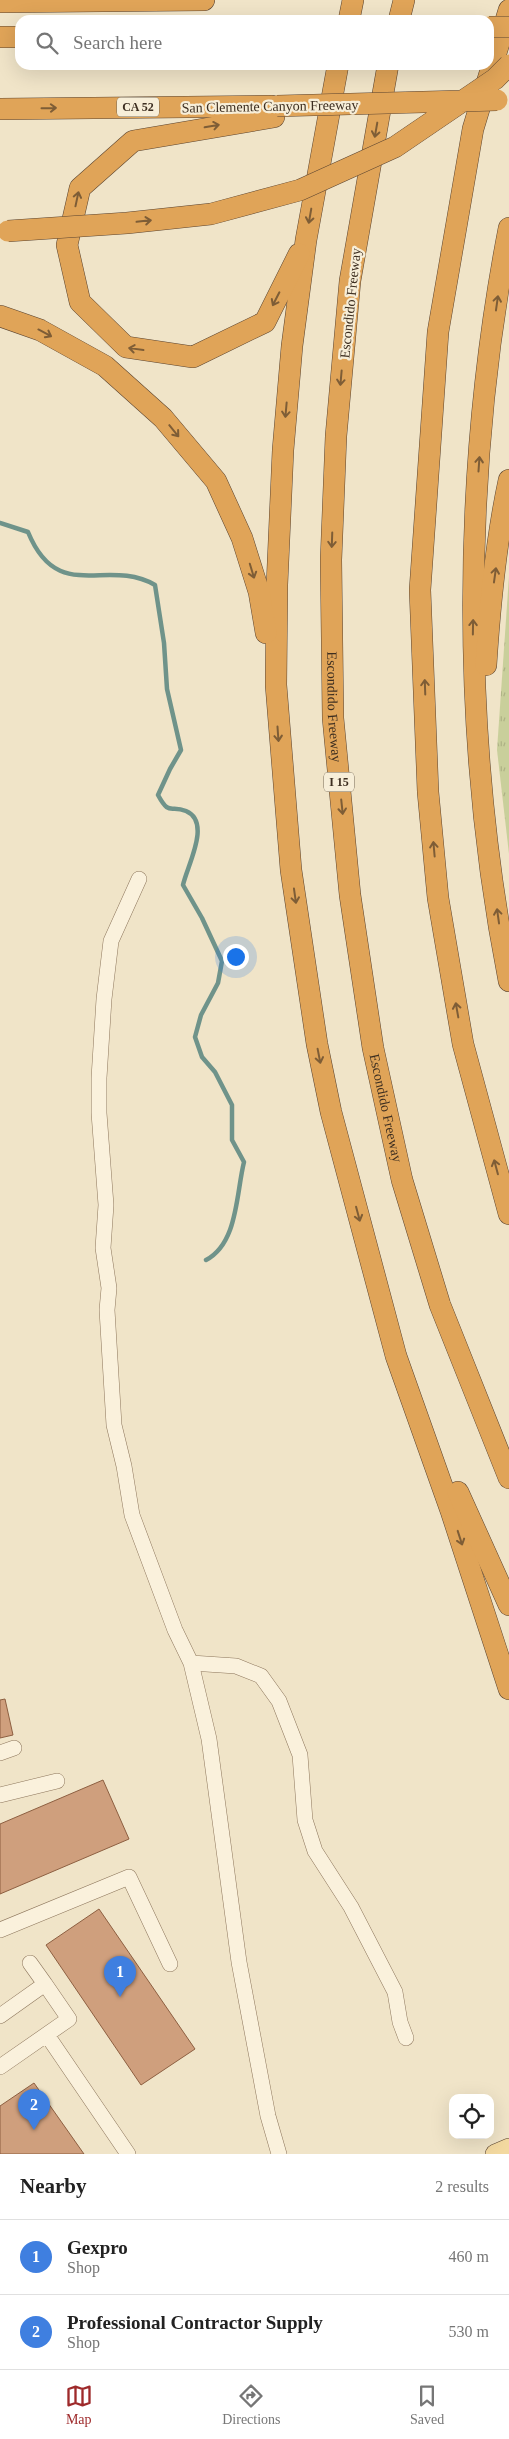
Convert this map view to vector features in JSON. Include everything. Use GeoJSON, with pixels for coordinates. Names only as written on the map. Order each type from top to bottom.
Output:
{"type":"FeatureCollection","features":[{"type":"Feature","properties":{"kind":"highway"},"geometry":{"type":"LineString","coordinates":[[0,2],[204,0]]}},
{"type":"Feature","properties":{"kind":"highway"},"geometry":{"type":"LineString","coordinates":[[350,15],[353,0]]}},
{"type":"Feature","properties":{"kind":"highway"},"geometry":{"type":"LineString","coordinates":[[400,15],[404,0]]}},
{"type":"Feature","properties":{"kind":"highway"},"geometry":{"type":"LineString","coordinates":[[494,60],[509,10]]}},
{"type":"Feature","properties":{"kind":"highway"},"geometry":{"type":"LineString","coordinates":[[494,27],[509,27]]}},
{"type":"Feature","properties":{"kind":"highway"},"geometry":{"type":"LineString","coordinates":[[0,37],[15,37]]}},
{"type":"Feature","properties":{"kind":"highway"},"geometry":{"type":"LineString","coordinates":[[4,231],[127,223],[211,214],[300,190],[395,147],[495,79],[509,65]]}},
{"type":"Feature","properties":{"kind":"highway"},"geometry":{"type":"LineString","coordinates":[[337,70],[306,240],[292,346],[282,450],[277,585],[276,685],[291,870],[317,1044],[331,1112],[396,1356],[451,1511],[509,1689]]}},
{"type":"Feature","properties":{"kind":"highway","name":"Escondido Freeway"},"geometry":{"type":"LineString","coordinates":[[387,70],[350,281],[336,436],[331,560],[333,718],[350,895],[373,1048],[402,1180],[440,1305],[509,1478]]}},
{"type":"Feature","properties":{"kind":"highway"},"geometry":{"type":"LineString","coordinates":[[491,70],[473,129],[438,332],[420,590],[428,792],[438,898],[463,1044],[509,1214]]}},
{"type":"Feature","properties":{"kind":"highway","name":"San Clemente Canyon Freeway"},"geometry":{"type":"LineString","coordinates":[[0,109],[275,112],[348,104],[509,100]]}},
{"type":"Feature","properties":{"kind":"highway"},"geometry":{"type":"LineString","coordinates":[[275,112],[133,141],[80,188],[67,245],[80,302],[126,347],[193,357],[265,322],[306,240]]}},
{"type":"Feature","properties":{"kind":"highway"},"geometry":{"type":"LineString","coordinates":[[509,228],[487,372],[478,468],[473,633],[485,822],[501,940],[509,981]]}},
{"type":"Feature","properties":{"kind":"highway"},"geometry":{"type":"LineString","coordinates":[[0,316],[40,330],[105,366],[164,418],[216,481],[242,538],[259,592],[276,685]]}},
{"type":"Feature","properties":{"kind":"highway"},"geometry":{"type":"LineString","coordinates":[[480,763],[489,613],[503,506],[509,480]]}},
{"type":"Feature","properties":{"kind":"highway"},"geometry":{"type":"LineString","coordinates":[[379,1292],[435,1438],[499,1588],[509,1606]]}},
{"type":"Feature","properties":{"kind":"main road"},"geometry":{"type":"LineString","coordinates":[[495,2154],[509,2148]]}},
{"type":"Feature","properties":{"kind":"lane"},"geometry":{"type":"LineString","coordinates":[[139,879],[112,941],[104,999],[99,1078],[98,1113],[106,1205],[103,1248],[109,1288],[107,1310],[114,1425],[124,1466],[132,1515],[175,1630],[191,1663],[209,1739],[238,1962],[268,2116],[279,2154]]}},
{"type":"Feature","properties":{"kind":"lane"},"geometry":{"type":"LineString","coordinates":[[191,1663],[236,1666],[260,1676],[279,1701],[300,1755],[305,1820],[316,1851],[351,1907],[395,1992],[400,2022],[406,2038]]}},
{"type":"Feature","properties":{"kind":"lane"},"geometry":{"type":"LineString","coordinates":[[0,1795],[57,1781]]}},
{"type":"Feature","properties":{"kind":"lane"},"geometry":{"type":"LineString","coordinates":[[0,1930],[129,1876],[170,1964]]}},
{"type":"Feature","properties":{"kind":"lane"},"geometry":{"type":"LineString","coordinates":[[0,2067],[69,2019],[30,1963]]}},
{"type":"Feature","properties":{"kind":"lane"},"geometry":{"type":"LineString","coordinates":[[2,2009],[46,1984]]}},
{"type":"Feature","properties":{"kind":"lane"},"geometry":{"type":"LineString","coordinates":[[46,2035],[128,2154]]}},
{"type":"Feature","properties":{"kind":"green space"},"geometry":{"type":"Polygon","coordinates":[[[509,576],[509,854],[497,750],[509,576]]]}},
{"type":"Feature","properties":{"kind":"building"},"geometry":{"type":"Polygon","coordinates":[[[5,1699],[13,1735],[0,1738],[0,1700],[5,1699]]]}},
{"type":"Feature","properties":{"kind":"building"},"geometry":{"type":"Polygon","coordinates":[[[103,1780],[129,1839],[0,1894],[0,1824],[103,1780]]]}},
{"type":"Feature","properties":{"kind":"building"},"geometry":{"type":"Polygon","coordinates":[[[99,1909],[195,2049],[141,2085],[46,1945],[99,1909]]]}},
{"type":"Feature","properties":{"kind":"building"},"geometry":{"type":"Polygon","coordinates":[[[34,2083],[84,2154],[0,2154],[0,2106],[34,2083]]]}},
{"type":"Feature","properties":{"kind":"waterway"},"geometry":{"type":"LineString","coordinates":[[0,523],[28,532],[40,554],[54,567],[68,573],[119,575],[137,578],[155,585],[164,643],[167,689],[181,750],[158,795],[168,808],[181,809],[194,817],[198,834],[183,885],[202,918],[222,961],[218,983],[201,1015],[195,1037],[202,1057],[215,1072],[232,1105],[232,1140],[244,1162],[230,1230],[224,1242],[206,1260]]}},
{"type":"Feature","properties":{"kind":"place","name":"Gexpro"},"geometry":{"type":"Point","coordinates":[120,1997]}},
{"type":"Feature","properties":{"kind":"place","name":"Professional Contractor Supply"},"geometry":{"type":"Point","coordinates":[34,2130]}}]}
